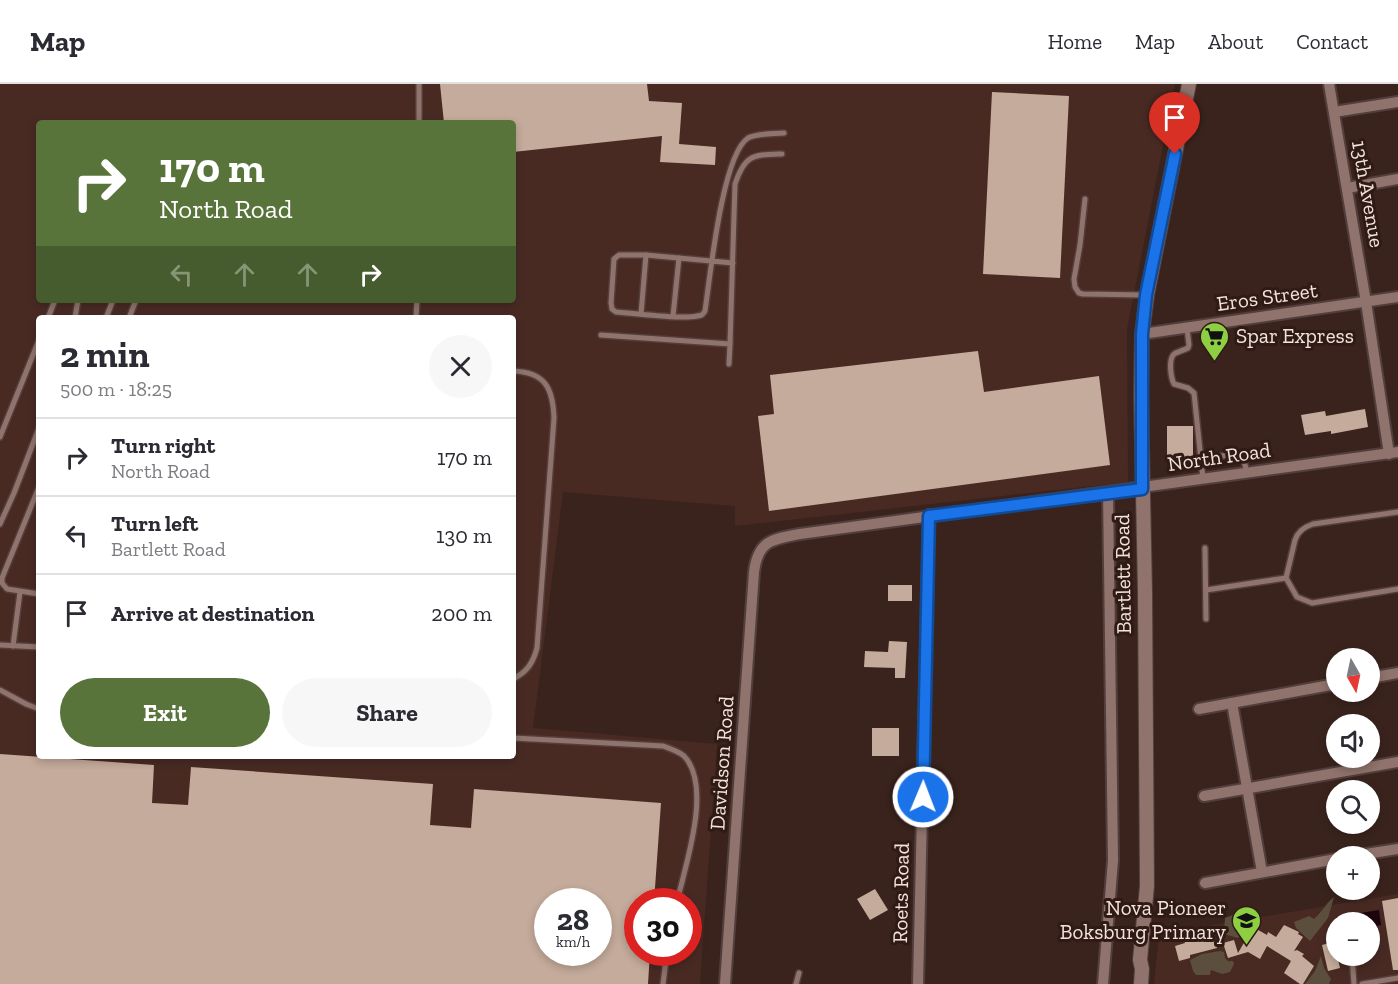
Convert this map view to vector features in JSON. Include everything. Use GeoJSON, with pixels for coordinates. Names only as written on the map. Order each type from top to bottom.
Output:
{"type":"FeatureCollection","features":[{"type":"Feature","properties":{"kind":"street","name":"Bartlett Road"},"geometry":{"type":"LineString","coordinates":[[1141,984],[1140,960],[1147,886],[1142,334],[1146,295],[1190,84]]}},
{"type":"Feature","properties":{"kind":"street","name":"13th Avenue"},"geometry":{"type":"LineString","coordinates":[[1329,84],[1394,453]]}},
{"type":"Feature","properties":{"kind":"street"},"geometry":{"type":"LineString","coordinates":[[1334,112],[1398,102]]}},
{"type":"Feature","properties":{"kind":"street"},"geometry":{"type":"LineString","coordinates":[[1347,188],[1398,179]]}},
{"type":"Feature","properties":{"kind":"street","name":"Eros Street"},"geometry":{"type":"LineString","coordinates":[[1142,334],[1398,297]]}},
{"type":"Feature","properties":{"kind":"street","name":"North Road"},"geometry":{"type":"LineString","coordinates":[[763,546],[789,536],[1394,453]]}},
{"type":"Feature","properties":{"kind":"street","name":"Bartlett Road"},"geometry":{"type":"LineString","coordinates":[[1103,984],[1113,860],[1108,492]]}},
{"type":"Feature","properties":{"kind":"street","name":"Roets Road"},"geometry":{"type":"LineString","coordinates":[[918,984],[929,516]]}},
{"type":"Feature","properties":{"kind":"street","name":"Davidson Road"},"geometry":{"type":"LineString","coordinates":[[725,984],[754,572],[756,557],[763,546]]}},
{"type":"Feature","properties":{"kind":"street"},"geometry":{"type":"LineString","coordinates":[[1380,676],[1398,673]]}},
{"type":"Feature","properties":{"kind":"street"},"geometry":{"type":"LineString","coordinates":[[1198,709],[1326,686]]}},
{"type":"Feature","properties":{"kind":"street"},"geometry":{"type":"LineString","coordinates":[[1232,703],[1262,872]]}},
{"type":"Feature","properties":{"kind":"street"},"geometry":{"type":"LineString","coordinates":[[1204,796],[1398,762]]}},
{"type":"Feature","properties":{"kind":"street"},"geometry":{"type":"LineString","coordinates":[[1380,852],[1398,849]]}},
{"type":"Feature","properties":{"kind":"street"},"geometry":{"type":"LineString","coordinates":[[1204,883],[1326,861]]}},
{"type":"Feature","properties":{"kind":"street","name":"Bartlett Road"},"geometry":{"type":"LineString","coordinates":[[1134,984],[1136,968],[1140,960]]}},
{"type":"Feature","properties":{"kind":"lane"},"geometry":{"type":"LineString","coordinates":[[419,84],[419,120]]}},
{"type":"Feature","properties":{"kind":"lane"},"geometry":{"type":"LineString","coordinates":[[733,263],[712,262],[646,255],[619,255],[614,259],[612,309],[616,312],[641,314],[696,317],[702,315],[705,311],[712,262],[726,182],[736,152],[746,139],[753,136],[784,133]]}},
{"type":"Feature","properties":{"kind":"lane"},"geometry":{"type":"LineString","coordinates":[[729,364],[735,184],[740,167],[748,158],[782,154]]}},
{"type":"Feature","properties":{"kind":"lane"},"geometry":{"type":"LineString","coordinates":[[1085,199],[1074,279],[1075,287],[1083,294],[1146,295]]}},
{"type":"Feature","properties":{"kind":"lane"},"geometry":{"type":"LineString","coordinates":[[641,314],[646,255]]}},
{"type":"Feature","properties":{"kind":"lane"},"geometry":{"type":"LineString","coordinates":[[673,316],[679,258]]}},
{"type":"Feature","properties":{"kind":"lane"},"geometry":{"type":"LineString","coordinates":[[1187,328],[1189,345],[1188,348],[1174,354],[1172,379],[1174,384],[1188,388],[1194,393],[1203,479]]}},
{"type":"Feature","properties":{"kind":"lane"},"geometry":{"type":"LineString","coordinates":[[601,335],[730,345]]}},
{"type":"Feature","properties":{"kind":"lane"},"geometry":{"type":"LineString","coordinates":[[0,436],[36,347]]}},
{"type":"Feature","properties":{"kind":"lane"},"geometry":{"type":"LineString","coordinates":[[516,370],[525,371],[543,380],[552,396],[554,418],[537,648],[529,667],[516,678]]}},
{"type":"Feature","properties":{"kind":"lane"},"geometry":{"type":"LineString","coordinates":[[0,524],[36,436]]}},
{"type":"Feature","properties":{"kind":"lane"},"geometry":{"type":"LineString","coordinates":[[1201,459],[1236,454],[1243,458],[1247,472]]}},
{"type":"Feature","properties":{"kind":"lane"},"geometry":{"type":"LineString","coordinates":[[36,494],[1,578],[7,589],[36,594]]}},
{"type":"Feature","properties":{"kind":"lane"},"geometry":{"type":"LineString","coordinates":[[1398,512],[1313,524],[1304,528],[1295,540],[1286,578],[1297,597],[1312,603],[1398,589]]}},
{"type":"Feature","properties":{"kind":"lane"},"geometry":{"type":"LineString","coordinates":[[1205,548],[1206,619]]}},
{"type":"Feature","properties":{"kind":"lane"},"geometry":{"type":"LineString","coordinates":[[1206,590],[1286,578]]}},
{"type":"Feature","properties":{"kind":"lane"},"geometry":{"type":"LineString","coordinates":[[13,646],[21,592]]}},
{"type":"Feature","properties":{"kind":"lane"},"geometry":{"type":"LineString","coordinates":[[0,645],[36,647]]}},
{"type":"Feature","properties":{"kind":"lane"},"geometry":{"type":"LineString","coordinates":[[0,690],[36,708]]}},
{"type":"Feature","properties":{"kind":"lane"},"geometry":{"type":"LineString","coordinates":[[516,738],[663,746],[685,757],[695,778],[697,806],[680,888]]}},
{"type":"Feature","properties":{"kind":"lane"},"geometry":{"type":"LineString","coordinates":[[663,984],[665,966]]}},
{"type":"Feature","properties":{"kind":"lane"},"geometry":{"type":"LineString","coordinates":[[1353,966],[1354,984]]}},
{"type":"Feature","properties":{"kind":"lane"},"geometry":{"type":"LineString","coordinates":[[796,984],[799,973]]}},
{"type":"Feature","properties":{"kind":"lane"},"geometry":{"type":"LineString","coordinates":[[1362,984],[1398,978]]}},
{"type":"Feature","properties":{"kind":"shaded area"},"geometry":{"type":"Polygon","coordinates":[[[0,84],[1175,84],[1127,329],[1128,482],[735,526],[735,506],[563,492],[533,728],[717,744],[702,956],[702,888],[624,888],[624,966],[701,966],[700,984],[0,984],[0,84]]]}},
{"type":"Feature","properties":{"kind":"shaded area","name":"Nova Pioneer Boksburg Primary"},"geometry":{"type":"Polygon","coordinates":[[[1398,894],[1398,984],[1154,984],[1159,934],[1362,900],[1380,900],[1380,897],[1398,894]]]}},
{"type":"Feature","properties":{"kind":"shaded area"},"geometry":{"type":"Polygon","coordinates":[[[1333,900],[1330,912],[1326,912],[1326,921],[1310,941],[1296,928],[1294,922],[1309,916],[1314,919],[1333,900]]]}},
{"type":"Feature","properties":{"kind":"shaded area"},"geometry":{"type":"Polygon","coordinates":[[[1233,915],[1247,915],[1247,928],[1238,938],[1224,934],[1225,918],[1233,915]]]}},
{"type":"Feature","properties":{"kind":"shaded area"},"geometry":{"type":"Polygon","coordinates":[[[1224,952],[1228,961],[1233,961],[1230,972],[1222,974],[1211,970],[1210,975],[1196,975],[1190,960],[1202,954],[1224,952]]]}},
{"type":"Feature","properties":{"kind":"shaded area"},"geometry":{"type":"Polygon","coordinates":[[[1321,956],[1324,968],[1331,979],[1329,984],[1305,984],[1315,971],[1321,956]]]}},
{"type":"Feature","properties":{"kind":"building"},"geometry":{"type":"Polygon","coordinates":[[[440,84],[647,84],[649,101],[682,103],[679,144],[716,147],[715,165],[660,162],[662,136],[516,152],[516,120],[444,120],[440,84]]]}},
{"type":"Feature","properties":{"kind":"building"},"geometry":{"type":"Polygon","coordinates":[[[992,92],[1069,96],[1060,278],[983,274],[992,92]]]}},
{"type":"Feature","properties":{"kind":"building"},"geometry":{"type":"Polygon","coordinates":[[[978,351],[984,392],[1099,376],[1110,465],[769,511],[758,416],[774,414],[770,375],[978,351]]]}},
{"type":"Feature","properties":{"kind":"building"},"geometry":{"type":"Polygon","coordinates":[[[1365,409],[1368,427],[1331,434],[1331,431],[1305,435],[1301,415],[1325,411],[1326,416],[1365,409]]]}},
{"type":"Feature","properties":{"kind":"building"},"geometry":{"type":"Polygon","coordinates":[[[1167,426],[1193,426],[1193,457],[1167,457],[1167,426]]]}},
{"type":"Feature","properties":{"kind":"building"},"geometry":{"type":"Polygon","coordinates":[[[888,585],[912,585],[912,601],[888,601],[888,585]]]}},
{"type":"Feature","properties":{"kind":"building"},"geometry":{"type":"Polygon","coordinates":[[[889,641],[907,642],[905,678],[895,678],[895,668],[864,667],[865,651],[888,652],[889,641]]]}},
{"type":"Feature","properties":{"kind":"building"},"geometry":{"type":"Polygon","coordinates":[[[872,728],[899,728],[899,756],[872,756],[872,728]]]}},
{"type":"Feature","properties":{"kind":"building"},"geometry":{"type":"Polygon","coordinates":[[[0,754],[36,757],[36,759],[154,765],[152,803],[188,805],[191,767],[433,784],[430,825],[471,828],[474,789],[661,803],[655,888],[624,888],[624,966],[649,966],[648,984],[0,984],[0,754]]]}},
{"type":"Feature","properties":{"kind":"building"},"geometry":{"type":"Polygon","coordinates":[[[875,889],[888,910],[870,920],[857,899],[875,889]]]}},
{"type":"Feature","properties":{"kind":"building"},"geometry":{"type":"Polygon","coordinates":[[[1398,898],[1398,970],[1393,970],[1382,901],[1398,898]]]}},
{"type":"Feature","properties":{"kind":"building"},"geometry":{"type":"Polygon","coordinates":[[[1284,925],[1299,932],[1298,934],[1303,937],[1294,951],[1297,950],[1304,954],[1302,956],[1314,966],[1303,984],[1284,973],[1291,961],[1267,946],[1260,959],[1248,952],[1228,958],[1223,943],[1234,940],[1238,953],[1253,927],[1276,937],[1284,925]]]}},
{"type":"Feature","properties":{"kind":"building"},"geometry":{"type":"Polygon","coordinates":[[[1192,934],[1194,941],[1214,936],[1217,948],[1190,955],[1190,958],[1179,961],[1175,946],[1185,943],[1183,936],[1192,934]]]}},
{"type":"Feature","properties":{"kind":"building"},"geometry":{"type":"Polygon","coordinates":[[[1326,944],[1326,962],[1322,945],[1326,944]]]}},
{"type":"Feature","properties":{"kind":"building"},"geometry":{"type":"Polygon","coordinates":[[[1327,966],[1340,966],[1340,968],[1328,971],[1327,966]]]}},
{"type":"Feature","properties":{"kind":"place","name":"Spar Express"},"geometry":{"type":"Point","coordinates":[1215,362]}},
{"type":"Feature","properties":{"kind":"place","name":"Nova Pioneer Boksburg Primary"},"geometry":{"type":"Point","coordinates":[1247,946]}},
{"type":"Feature","properties":{"kind":"route"},"geometry":{"type":"LineString","coordinates":[[923,797],[929,516],[1048,499],[1142,489],[1142,334],[1146,295],[1175,154]]}}]}
